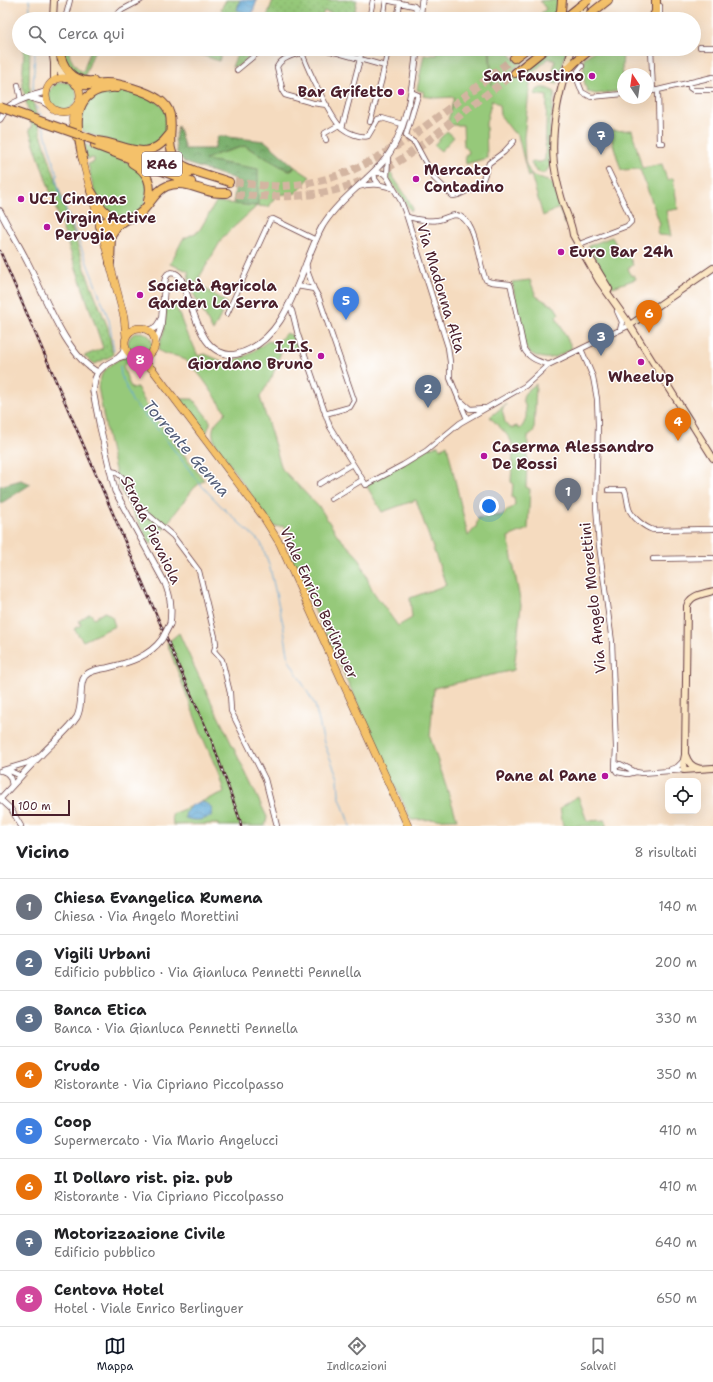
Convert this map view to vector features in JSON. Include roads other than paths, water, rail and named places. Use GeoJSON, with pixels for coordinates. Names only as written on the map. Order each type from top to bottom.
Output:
{"type":"FeatureCollection","features":[{"type":"Feature","properties":{"kind":"highway"},"geometry":{"type":"LineString","coordinates":[[560,12],[562,0]]}},
{"type":"Feature","properties":{"kind":"highway"},"geometry":{"type":"LineString","coordinates":[[573,12],[587,0]]}},
{"type":"Feature","properties":{"kind":"highway"},"geometry":{"type":"LineString","coordinates":[[592,12],[608,0]]}},
{"type":"Feature","properties":{"kind":"highway"},"geometry":{"type":"LineString","coordinates":[[656,0],[656,12]]}},
{"type":"Feature","properties":{"kind":"highway"},"geometry":{"type":"LineString","coordinates":[[61,56],[64,65],[74,77],[84,80],[113,81],[152,96],[163,102],[167,107],[172,121],[169,135],[160,146],[149,151],[142,152],[134,151],[108,142],[97,144]]}},
{"type":"Feature","properties":{"kind":"highway"},"geometry":{"type":"LineString","coordinates":[[515,72],[536,56]]}},
{"type":"Feature","properties":{"kind":"highway"},"geometry":{"type":"LineString","coordinates":[[564,74],[574,62],[582,56]]}},
{"type":"Feature","properties":{"kind":"highway"},"geometry":{"type":"LineString","coordinates":[[76,84],[84,86],[108,83],[132,89]]}},
{"type":"Feature","properties":{"kind":"highway"},"geometry":{"type":"LineString","coordinates":[[80,98],[84,92],[98,84]]}},
{"type":"Feature","properties":{"kind":"highway"},"geometry":{"type":"LineString","coordinates":[[83,159],[77,119],[78,112],[84,101],[93,93],[106,88],[114,87],[132,89]]}},
{"type":"Feature","properties":{"kind":"highway","name":"RA6"},"geometry":{"type":"LineString","coordinates":[[0,107],[183,179],[232,194],[212,192],[190,186],[174,184],[157,192],[148,204]]}},
{"type":"Feature","properties":{"kind":"highway","name":"RA6"},"geometry":{"type":"LineString","coordinates":[[0,112],[206,178],[232,182],[187,168],[182,165],[172,154],[169,135]]}},
{"type":"Feature","properties":{"kind":"highway"},"geometry":{"type":"LineString","coordinates":[[97,144],[107,152],[132,163],[144,172],[150,182],[151,189],[148,204],[140,214],[117,226],[109,228],[100,226]]}},
{"type":"Feature","properties":{"kind":"highway"},"geometry":{"type":"LineString","coordinates":[[91,191],[100,207],[106,214],[114,218],[127,220]]}},
{"type":"Feature","properties":{"kind":"highway"},"geometry":{"type":"LineString","coordinates":[[100,226],[104,222],[114,218]]}},
{"type":"Feature","properties":{"kind":"highway"},"geometry":{"type":"LineString","coordinates":[[110,263],[111,235],[117,226]]}},
{"type":"Feature","properties":{"kind":"main road"},"geometry":{"type":"LineString","coordinates":[[53,12],[54,0]]}},
{"type":"Feature","properties":{"kind":"main road"},"geometry":{"type":"LineString","coordinates":[[584,12],[587,0]]}},
{"type":"Feature","properties":{"kind":"main road"},"geometry":{"type":"LineString","coordinates":[[53,56],[54,82]]}},
{"type":"Feature","properties":{"kind":"main road"},"geometry":{"type":"LineString","coordinates":[[570,56],[564,74],[555,121],[554,164],[563,202],[576,241],[613,301],[626,316],[632,319],[641,318]]}},
{"type":"Feature","properties":{"kind":"main road"},"geometry":{"type":"LineString","coordinates":[[54,62],[66,79],[76,84],[80,93],[80,98],[74,108],[72,125],[83,159],[124,317],[126,349],[131,356],[140,358],[148,356],[152,352]]}},
{"type":"Feature","properties":{"kind":"main road"},"geometry":{"type":"LineString","coordinates":[[66,79],[61,79],[54,82],[47,91],[47,101],[56,111],[65,112],[74,108]]}},
{"type":"Feature","properties":{"kind":"main road"},"geometry":{"type":"LineString","coordinates":[[61,112],[72,125]]}},
{"type":"Feature","properties":{"kind":"main road"},"geometry":{"type":"LineString","coordinates":[[572,229],[713,458]]}},
{"type":"Feature","properties":{"kind":"main road"},"geometry":{"type":"LineString","coordinates":[[630,325],[713,268]]}},
{"type":"Feature","properties":{"kind":"main road"},"geometry":{"type":"LineString","coordinates":[[124,317],[137,329]]}},
{"type":"Feature","properties":{"kind":"main road"},"geometry":{"type":"LineString","coordinates":[[636,335],[635,326],[641,318]]}},
{"type":"Feature","properties":{"kind":"main road"},"geometry":{"type":"LineString","coordinates":[[126,337],[132,331],[137,329],[146,330],[153,336],[155,345],[152,352],[151,363],[153,370]]}},
{"type":"Feature","properties":{"kind":"main road","name":"Viale Enrico Berlinguer"},"geometry":{"type":"LineString","coordinates":[[140,358],[153,370],[262,516],[280,544],[408,825]]}},
{"type":"Feature","properties":{"kind":"main road"},"geometry":{"type":"LineString","coordinates":[[713,591],[692,598],[688,601],[687,606],[684,770],[713,768]]}},
{"type":"Feature","properties":{"kind":"main road"},"geometry":{"type":"LineString","coordinates":[[684,757],[694,768],[700,769]]}},
{"type":"Feature","properties":{"kind":"street"},"geometry":{"type":"LineString","coordinates":[[67,12],[70,0]]}},
{"type":"Feature","properties":{"kind":"street"},"geometry":{"type":"LineString","coordinates":[[120,12],[141,0]]}},
{"type":"Feature","properties":{"kind":"street"},"geometry":{"type":"LineString","coordinates":[[370,12],[373,0]]}},
{"type":"Feature","properties":{"kind":"street"},"geometry":{"type":"LineString","coordinates":[[384,12],[386,0],[414,6],[416,8],[415,12]]}},
{"type":"Feature","properties":{"kind":"street"},"geometry":{"type":"LineString","coordinates":[[421,12],[422,0]]}},
{"type":"Feature","properties":{"kind":"street"},"geometry":{"type":"LineString","coordinates":[[656,0],[659,12]]}},
{"type":"Feature","properties":{"kind":"street"},"geometry":{"type":"LineString","coordinates":[[398,12],[400,3]]}},
{"type":"Feature","properties":{"kind":"street"},"geometry":{"type":"LineString","coordinates":[[701,47],[713,47]]}},
{"type":"Feature","properties":{"kind":"street"},"geometry":{"type":"LineString","coordinates":[[237,70],[254,56]]}},
{"type":"Feature","properties":{"kind":"street"},"geometry":{"type":"LineString","coordinates":[[291,56],[278,64],[277,68],[285,95],[326,105]]}},
{"type":"Feature","properties":{"kind":"street"},"geometry":{"type":"LineString","coordinates":[[304,56],[326,105],[340,127],[366,137],[378,119],[382,118],[402,124]]}},
{"type":"Feature","properties":{"kind":"street"},"geometry":{"type":"LineString","coordinates":[[349,56],[385,66]]}},
{"type":"Feature","properties":{"kind":"street"},"geometry":{"type":"LineString","coordinates":[[340,127],[360,56]]}},
{"type":"Feature","properties":{"kind":"street"},"geometry":{"type":"LineString","coordinates":[[370,122],[387,56]]}},
{"type":"Feature","properties":{"kind":"street","name":"Via Madonna Alta"},"geometry":{"type":"LineString","coordinates":[[288,305],[316,240],[330,216],[374,172],[388,155],[402,124],[410,92],[416,56]]}},
{"type":"Feature","properties":{"kind":"street"},"geometry":{"type":"LineString","coordinates":[[652,56],[656,91],[659,143],[663,143]]}},
{"type":"Feature","properties":{"kind":"street"},"geometry":{"type":"LineString","coordinates":[[582,66],[578,71],[577,79],[582,92],[591,96],[617,94]]}},
{"type":"Feature","properties":{"kind":"street"},"geometry":{"type":"LineString","coordinates":[[653,91],[713,77]]}},
{"type":"Feature","properties":{"kind":"street"},"geometry":{"type":"LineString","coordinates":[[690,82],[690,88],[692,90],[713,90]]}},
{"type":"Feature","properties":{"kind":"street"},"geometry":{"type":"LineString","coordinates":[[18,86],[20,100]]}},
{"type":"Feature","properties":{"kind":"street"},"geometry":{"type":"LineString","coordinates":[[0,119],[7,109],[20,100],[31,98],[47,91]]}},
{"type":"Feature","properties":{"kind":"street"},"geometry":{"type":"LineString","coordinates":[[410,92],[418,95],[406,135],[415,143],[434,178],[453,196],[458,196],[482,182],[490,163],[504,152],[514,141]]}},
{"type":"Feature","properties":{"kind":"street"},"geometry":{"type":"LineString","coordinates":[[31,98],[42,101],[50,106]]}},
{"type":"Feature","properties":{"kind":"street"},"geometry":{"type":"LineString","coordinates":[[326,140],[324,136],[325,133],[340,127]]}},
{"type":"Feature","properties":{"kind":"street","name":"Via Madonna Alta"},"geometry":{"type":"LineString","coordinates":[[388,155],[387,177],[392,188],[401,201],[407,217],[448,347],[450,378],[467,419]]}},
{"type":"Feature","properties":{"kind":"street"},"geometry":{"type":"LineString","coordinates":[[582,243],[627,226],[631,222],[631,218],[608,170]]}},
{"type":"Feature","properties":{"kind":"street"},"geometry":{"type":"LineString","coordinates":[[378,183],[375,179],[374,172],[383,173],[387,177]]}},
{"type":"Feature","properties":{"kind":"street"},"geometry":{"type":"LineString","coordinates":[[358,187],[378,183],[392,188]]}},
{"type":"Feature","properties":{"kind":"street"},"geometry":{"type":"LineString","coordinates":[[0,212],[27,261],[61,330],[70,345],[83,361],[93,370],[98,372],[104,366],[118,358],[131,356]]}},
{"type":"Feature","properties":{"kind":"street"},"geometry":{"type":"LineString","coordinates":[[407,217],[428,221],[438,220],[454,215],[459,216],[464,220],[474,235],[486,280],[510,284],[526,353],[530,357],[548,365]]}},
{"type":"Feature","properties":{"kind":"street"},"geometry":{"type":"LineString","coordinates":[[227,314],[270,220],[273,219],[316,240]]}},
{"type":"Feature","properties":{"kind":"street"},"geometry":{"type":"LineString","coordinates":[[306,263],[310,279],[319,298],[354,400],[350,407],[325,414]]}},
{"type":"Feature","properties":{"kind":"street"},"geometry":{"type":"LineString","coordinates":[[155,345],[161,327],[166,276],[169,273],[173,272],[181,278],[206,340],[219,352],[227,355],[235,355],[245,352],[255,348],[263,342],[277,324],[288,305],[292,311],[298,335],[330,427],[366,485],[426,451],[460,423],[525,386],[548,365],[630,325]]}},
{"type":"Feature","properties":{"kind":"street"},"geometry":{"type":"LineString","coordinates":[[301,277],[307,277],[310,279]]}},
{"type":"Feature","properties":{"kind":"street"},"geometry":{"type":"LineString","coordinates":[[297,286],[314,289]]}},
{"type":"Feature","properties":{"kind":"street"},"geometry":{"type":"LineString","coordinates":[[613,301],[621,317],[622,322],[620,330]]}},
{"type":"Feature","properties":{"kind":"street"},"geometry":{"type":"LineString","coordinates":[[146,330],[154,329],[161,319]]}},
{"type":"Feature","properties":{"kind":"street"},"geometry":{"type":"LineString","coordinates":[[118,358],[123,353],[125,345]]}},
{"type":"Feature","properties":{"kind":"street","name":"Via Angelo Morettini"},"geometry":{"type":"LineString","coordinates":[[581,349],[593,377],[597,399],[598,424],[596,506],[599,544],[612,642],[616,751],[620,766]]}},
{"type":"Feature","properties":{"kind":"street","name":"Strada Pievaiola"},"geometry":{"type":"LineString","coordinates":[[21,826],[11,809],[0,799],[71,725],[81,709],[82,682],[84,677],[94,671],[125,664],[151,651],[158,645],[170,624],[172,610],[171,597],[166,583],[115,491],[93,391],[93,384],[98,372]]}},
{"type":"Feature","properties":{"kind":"street"},"geometry":{"type":"LineString","coordinates":[[459,400],[470,408],[480,409],[487,407]]}},
{"type":"Feature","properties":{"kind":"street"},"geometry":{"type":"LineString","coordinates":[[319,484],[352,464]]}},
{"type":"Feature","properties":{"kind":"street"},"geometry":{"type":"LineString","coordinates":[[110,471],[120,474],[131,497],[137,505],[168,531],[182,547],[199,571],[215,637],[216,644],[214,651],[222,660],[230,693],[231,711],[265,778],[277,826]]}},
{"type":"Feature","properties":{"kind":"street"},"geometry":{"type":"LineString","coordinates":[[331,498],[362,480]]}},
{"type":"Feature","properties":{"kind":"street"},"geometry":{"type":"LineString","coordinates":[[608,490],[625,490],[629,510],[640,522],[653,530],[713,529]]}},
{"type":"Feature","properties":{"kind":"street"},"geometry":{"type":"LineString","coordinates":[[653,559],[713,558]]}},
{"type":"Feature","properties":{"kind":"street"},"geometry":{"type":"LineString","coordinates":[[2,771],[27,763],[41,755]]}},
{"type":"Feature","properties":{"kind":"street"},"geometry":{"type":"LineString","coordinates":[[665,771],[677,767],[684,757]]}},
{"type":"Feature","properties":{"kind":"street"},"geometry":{"type":"LineString","coordinates":[[636,772],[631,774],[616,771],[620,766],[642,773],[684,770]]}},
{"type":"Feature","properties":{"kind":"street"},"geometry":{"type":"LineString","coordinates":[[13,767],[19,771],[22,776]]}},
{"type":"Feature","properties":{"kind":"street"},"geometry":{"type":"LineString","coordinates":[[2,771],[10,771],[22,776]]}},
{"type":"Feature","properties":{"kind":"street"},"geometry":{"type":"LineString","coordinates":[[2,771],[10,776],[12,786]]}},
{"type":"Feature","properties":{"kind":"water"},"geometry":{"type":"Polygon","coordinates":[[[240,0],[257,0],[253,12],[243,12],[237,10],[240,0]]]}},
{"type":"Feature","properties":{"kind":"water"},"geometry":{"type":"Polygon","coordinates":[[[200,802],[206,803],[211,807],[211,816],[198,820],[185,818],[186,812],[190,807],[200,802]]]}},
{"type":"Feature","properties":{"kind":"waterway","name":"Torrente Genna"},"geometry":{"type":"LineString","coordinates":[[29,0],[30,12]]}},
{"type":"Feature","properties":{"kind":"waterway","name":"Torrente Genna"},"geometry":{"type":"LineString","coordinates":[[33,90],[35,56]]}},
{"type":"Feature","properties":{"kind":"waterway","name":"Torrente Genna"},"geometry":{"type":"LineString","coordinates":[[35,105],[42,117]]}},
{"type":"Feature","properties":{"kind":"waterway","name":"Torrente Genna"},"geometry":{"type":"LineString","coordinates":[[43,126],[57,174],[57,183],[62,201],[109,320],[114,351]]}},
{"type":"Feature","properties":{"kind":"waterway","name":"Torrente Genna"},"geometry":{"type":"LineString","coordinates":[[120,366],[121,375],[132,401],[161,433],[201,485],[261,543],[269,564],[283,624],[289,660],[315,705],[324,743],[338,778],[339,795],[350,826]]}},
{"type":"Feature","properties":{"kind":"tunnel"},"geometry":{"type":"LineString","coordinates":[[235,182],[265,186],[283,186],[307,183],[350,171],[371,161],[409,137],[447,110],[514,58]]}},
{"type":"Feature","properties":{"kind":"tunnel"},"geometry":{"type":"LineString","coordinates":[[236,195],[298,196],[344,188],[371,177],[416,149],[515,73]]}},
{"type":"Feature","properties":{"kind":"railway"},"geometry":{"type":"LineString","coordinates":[[0,251],[212,741],[241,826]]}},
{"type":"Feature","properties":{"kind":"place","name":"San Faustino"},"geometry":{"type":"Point","coordinates":[592,76]}},
{"type":"Feature","properties":{"kind":"place","name":"Bar Grifetto"},"geometry":{"type":"Point","coordinates":[401,92]}},
{"type":"Feature","properties":{"kind":"place","name":"Motorizzazione Civile"},"geometry":{"type":"Point","coordinates":[601,155]}},
{"type":"Feature","properties":{"kind":"place","name":"Mercato Contadino"},"geometry":{"type":"Point","coordinates":[416,179]}},
{"type":"Feature","properties":{"kind":"place","name":"UCI Cinemas"},"geometry":{"type":"Point","coordinates":[21,199]}},
{"type":"Feature","properties":{"kind":"place","name":"Virgin Active Perugia"},"geometry":{"type":"Point","coordinates":[47,227]}},
{"type":"Feature","properties":{"kind":"place","name":"Euro Bar 24h"},"geometry":{"type":"Point","coordinates":[561,252]}},
{"type":"Feature","properties":{"kind":"place","name":"Società Agricola Garden La Serra"},"geometry":{"type":"Point","coordinates":[140,295]}},
{"type":"Feature","properties":{"kind":"place","name":"Coop"},"geometry":{"type":"Point","coordinates":[346,320]}},
{"type":"Feature","properties":{"kind":"place","name":"Il Dollaro rist. piz. pub"},"geometry":{"type":"Point","coordinates":[649,333]}},
{"type":"Feature","properties":{"kind":"place","name":"I.I.S. Giordano Bruno"},"geometry":{"type":"Point","coordinates":[321,356]}},
{"type":"Feature","properties":{"kind":"place","name":"Banca Etica"},"geometry":{"type":"Point","coordinates":[601,356]}},
{"type":"Feature","properties":{"kind":"place","name":"Wheelup"},"geometry":{"type":"Point","coordinates":[641,362]}},
{"type":"Feature","properties":{"kind":"place","name":"Centova Hotel"},"geometry":{"type":"Point","coordinates":[140,379]}},
{"type":"Feature","properties":{"kind":"place","name":"Vigili Urbani"},"geometry":{"type":"Point","coordinates":[428,408]}},
{"type":"Feature","properties":{"kind":"place","name":"Crudo"},"geometry":{"type":"Point","coordinates":[678,441]}},
{"type":"Feature","properties":{"kind":"place","name":"Caserma Alessandro De Rossi"},"geometry":{"type":"Point","coordinates":[484,456]}},
{"type":"Feature","properties":{"kind":"place","name":"Chiesa Evangelica Rumena"},"geometry":{"type":"Point","coordinates":[568,511]}},
{"type":"Feature","properties":{"kind":"place","name":"Pane al Pane"},"geometry":{"type":"Point","coordinates":[605,776]}}]}
